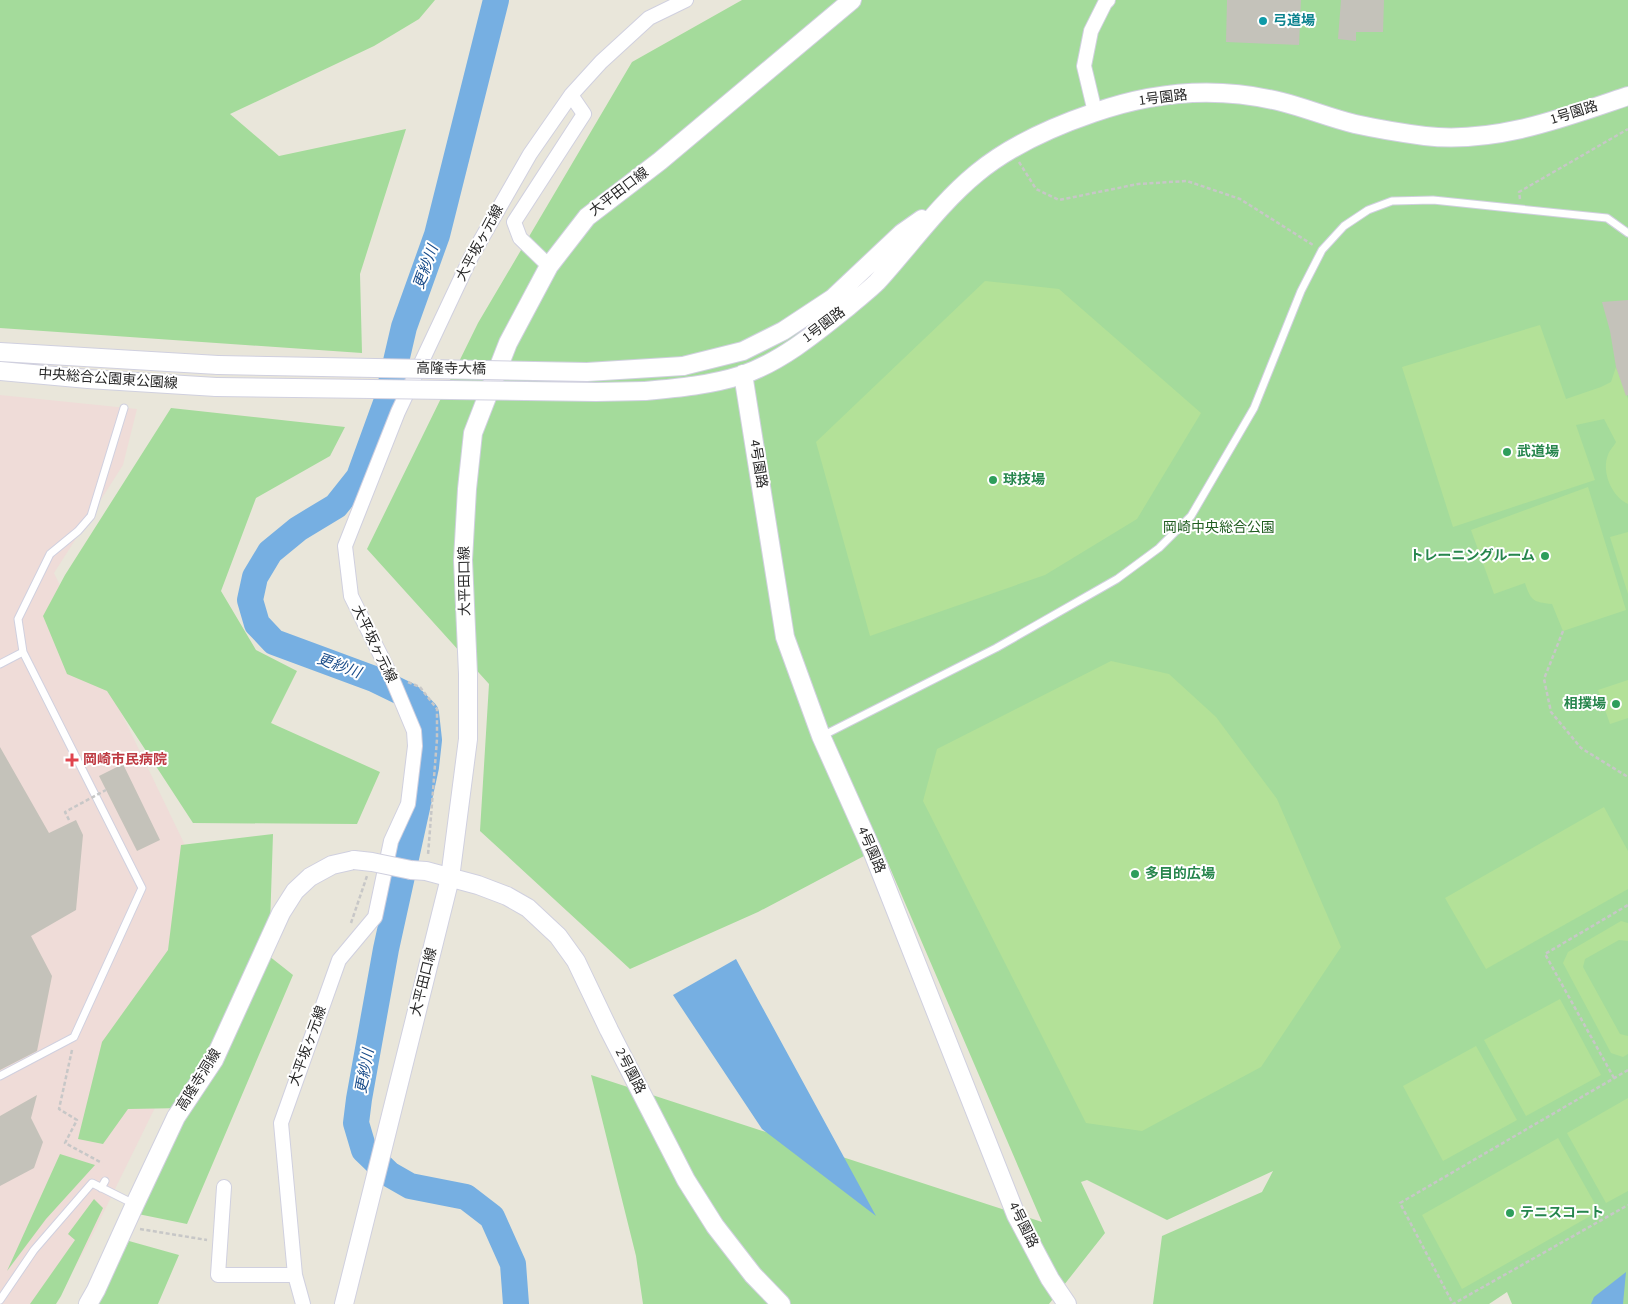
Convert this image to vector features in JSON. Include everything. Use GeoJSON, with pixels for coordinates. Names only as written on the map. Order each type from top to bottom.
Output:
{"type":"FeatureCollection","features":[{"type":"Feature","properties":{"kind":"street","name":"大平坂ヶ元線"},"geometry":{"type":"LineString","coordinates":[[304,1304],[295,1275],[281,1123],[339,960],[375,917],[391,841],[408,804],[415,746],[414,731],[391,676],[351,596],[346,546],[398,412],[471,257],[530,154],[571,95],[601,62],[649,18],[686,0]]}},
{"type":"Feature","properties":{"kind":"street","name":"大平田口線"},"geometry":{"type":"LineString","coordinates":[[344,1304],[450,878],[468,740],[464,560],[467,489],[473,433],[508,344],[550,266],[587,216],[660,161],[852,0]]}},
{"type":"Feature","properties":{"kind":"street"},"geometry":{"type":"LineString","coordinates":[[1095,112],[1084,66],[1091,31],[1104,3],[1108,0]]}},
{"type":"Feature","properties":{"kind":"street","name":"1号園路"},"geometry":{"type":"LineString","coordinates":[[645,391],[691,387],[743,374],[778,358],[818,331],[874,284],[947,202],[976,173],[1011,148],[1054,128],[1095,112],[1128,102],[1170,94],[1228,93],[1280,102],[1355,124],[1427,136],[1470,138],[1507,132],[1559,119],[1628,96]]}},
{"type":"Feature","properties":{"kind":"street"},"geometry":{"type":"LineString","coordinates":[[550,266],[520,238],[514,222],[584,114],[571,95]]}},
{"type":"Feature","properties":{"kind":"street","name":"高隆寺大橋"},"geometry":{"type":"LineString","coordinates":[[0,352],[218,365],[587,372],[683,366],[743,351],[783,331],[833,298],[902,234],[947,202]]}},
{"type":"Feature","properties":{"kind":"street","name":"中央総合公園東公園線"},"geometry":{"type":"LineString","coordinates":[[0,371],[88,379],[216,386]]}},
{"type":"Feature","properties":{"kind":"street","name":"4号園路"},"geometry":{"type":"LineString","coordinates":[[743,374],[785,637],[821,736],[871,848],[1016,1215],[1050,1279],[1067,1304]]}},
{"type":"Feature","properties":{"kind":"street","name":"高隆寺大橋"},"geometry":{"type":"LineString","coordinates":[[216,386],[596,392],[645,391]]}},
{"type":"Feature","properties":{"kind":"street","name":"高隆寺洞線"},"geometry":{"type":"LineString","coordinates":[[88,1304],[176,1117],[214,1060],[280,913],[295,891],[310,877],[332,864],[354,860],[419,871]]}},
{"type":"Feature","properties":{"kind":"street","name":"2号園路"},"geometry":{"type":"LineString","coordinates":[[419,871],[478,885],[507,896],[528,908],[558,936],[576,961],[686,1180],[720,1233],[753,1275],[781,1304]]}},
{"type":"Feature","properties":{"kind":"street"},"geometry":{"type":"LineString","coordinates":[[224,1187],[218,1275],[295,1275]]}},
{"type":"Feature","properties":{"kind":"lane"},"geometry":{"type":"LineString","coordinates":[[821,736],[996,648],[1117,579],[1158,548],[1191,516],[1254,408],[1301,291],[1322,250],[1344,226],[1368,210],[1392,201],[1434,200],[1607,218],[1628,233]]}},
{"type":"Feature","properties":{"kind":"lane"},"geometry":{"type":"LineString","coordinates":[[0,1076],[74,1037],[142,888],[23,652],[18,619],[50,554],[78,531],[91,516],[124,408]]}},
{"type":"Feature","properties":{"kind":"lane"},"geometry":{"type":"LineString","coordinates":[[0,664],[23,652]]}},
{"type":"Feature","properties":{"kind":"lane"},"geometry":{"type":"LineString","coordinates":[[0,1300],[34,1250],[92,1183],[103,1184],[135,1204]]}},
{"type":"Feature","properties":{"kind":"path"},"geometry":{"type":"LineString","coordinates":[[1521,210],[1519,192],[1628,129]]}},
{"type":"Feature","properties":{"kind":"path"},"geometry":{"type":"LineString","coordinates":[[1011,148],[1036,189],[1059,200],[1138,184],[1187,180],[1240,199],[1322,250]]}},
{"type":"Feature","properties":{"kind":"path"},"geometry":{"type":"LineString","coordinates":[[1563,631],[1544,679],[1551,712],[1581,748],[1628,777]]}},
{"type":"Feature","properties":{"kind":"path"},"geometry":{"type":"LineString","coordinates":[[69,820],[65,812],[106,790]]}},
{"type":"Feature","properties":{"kind":"path"},"geometry":{"type":"LineString","coordinates":[[419,871],[430,814]]}},
{"type":"Feature","properties":{"kind":"path"},"geometry":{"type":"LineString","coordinates":[[355,909],[372,862]]}},
{"type":"Feature","properties":{"kind":"path"},"geometry":{"type":"LineString","coordinates":[[1614,1078],[1545,954],[1628,905]]}},
{"type":"Feature","properties":{"kind":"path"},"geometry":{"type":"LineString","coordinates":[[69,1040],[73,1047],[59,1109],[77,1120],[65,1143],[102,1163]]}},
{"type":"Feature","properties":{"kind":"path"},"geometry":{"type":"LineString","coordinates":[[1628,1070],[1400,1202],[1453,1304],[1628,1205]]}},
{"type":"Feature","properties":{"kind":"path"},"geometry":{"type":"LineString","coordinates":[[125,1226],[220,1242]]}},
{"type":"Feature","properties":{"kind":"shaded area","name":"岡崎市民病院"},"geometry":{"type":"Polygon","coordinates":[[[0,395],[137,409],[123,465],[54,573],[234,947],[88,1244],[54,1304],[0,1304],[0,395]]]}},
{"type":"Feature","properties":{"kind":"green space"},"geometry":{"type":"Polygon","coordinates":[[[0,0],[435,0],[419,19],[374,46],[230,114],[279,156],[406,129],[360,274],[362,353],[0,328],[0,0]]]}},
{"type":"Feature","properties":{"kind":"green space","name":"岡崎中央総合公園"},"geometry":{"type":"Polygon","coordinates":[[[742,0],[1628,0],[1628,1304],[1512,1304],[1507,1292],[1489,1304],[1153,1304],[1162,1236],[1262,1192],[1273,1171],[1167,1220],[1087,1180],[1081,1182],[1105,1233],[1049,1304],[643,1304],[636,1256],[591,1075],[1042,1222],[881,847],[758,912],[630,969],[480,831],[489,684],[367,549],[478,323],[632,62],[742,0]]]}},
{"type":"Feature","properties":{"kind":"green space","name":"球技場"},"geometry":{"type":"Polygon","coordinates":[[[985,281],[1059,289],[1201,413],[1137,519],[1045,575],[870,636],[816,442],[985,281]]]}},
{"type":"Feature","properties":{"kind":"green space","name":"武道場"},"geometry":{"type":"Polygon","coordinates":[[[1540,325],[1566,399],[1611,382],[1616,367],[1628,399],[1628,504],[1617,496],[1607,476],[1606,462],[1616,442],[1604,419],[1576,425],[1595,480],[1453,527],[1402,367],[1540,325]]]}},
{"type":"Feature","properties":{"kind":"green space"},"geometry":{"type":"Polygon","coordinates":[[[171,408],[345,427],[330,456],[256,498],[221,591],[256,650],[297,671],[271,723],[380,772],[357,824],[193,823],[107,691],[67,674],[43,616],[65,575],[171,408]]]}},
{"type":"Feature","properties":{"kind":"green space","name":"トレーニングルーム"},"geometry":{"type":"Polygon","coordinates":[[[1588,487],[1626,610],[1563,631],[1552,604],[1534,600],[1529,594],[1525,583],[1494,594],[1471,530],[1588,487]]]}},
{"type":"Feature","properties":{"kind":"green space"},"geometry":{"type":"Polygon","coordinates":[[[1628,532],[1628,594],[1610,537],[1628,532]]]}},
{"type":"Feature","properties":{"kind":"green space","name":"多目的広場"},"geometry":{"type":"Polygon","coordinates":[[[1111,661],[1169,674],[1216,717],[1277,799],[1341,947],[1261,1067],[1142,1131],[1086,1123],[923,801],[937,749],[1111,661]]]}},
{"type":"Feature","properties":{"kind":"green space","name":"相撲場"},"geometry":{"type":"Polygon","coordinates":[[[1628,680],[1628,718],[1610,724],[1598,690],[1628,680]]]}},
{"type":"Feature","properties":{"kind":"green space"},"geometry":{"type":"Polygon","coordinates":[[[1604,807],[1628,851],[1628,889],[1486,969],[1445,898],[1604,807]]]}},
{"type":"Feature","properties":{"kind":"green space"},"geometry":{"type":"Polygon","coordinates":[[[273,834],[269,956],[293,975],[187,1224],[138,1214],[184,1108],[128,1109],[103,1144],[78,1139],[102,1042],[168,950],[181,845],[273,834]]]}},
{"type":"Feature","properties":{"kind":"green space"},"geometry":{"type":"Polygon","coordinates":[[[1621,921],[1628,923],[1628,941],[1619,940],[1585,959],[1583,967],[1620,1034],[1628,1036],[1628,1054],[1623,1057],[1611,1053],[1563,963],[1568,952],[1621,921]]]}},
{"type":"Feature","properties":{"kind":"green space"},"geometry":{"type":"Polygon","coordinates":[[[1560,999],[1601,1075],[1526,1116],[1484,1040],[1560,999]]]}},
{"type":"Feature","properties":{"kind":"green space"},"geometry":{"type":"Polygon","coordinates":[[[1476,1046],[1517,1120],[1443,1161],[1403,1086],[1476,1046]]]}},
{"type":"Feature","properties":{"kind":"green space"},"geometry":{"type":"Polygon","coordinates":[[[1628,1098],[1628,1191],[1606,1203],[1567,1133],[1628,1098]]]}},
{"type":"Feature","properties":{"kind":"green space","name":"テニスコート"},"geometry":{"type":"Polygon","coordinates":[[[1558,1138],[1599,1211],[1462,1289],[1422,1215],[1558,1138]]]}},
{"type":"Feature","properties":{"kind":"green space"},"geometry":{"type":"Polygon","coordinates":[[[60,1154],[95,1165],[46,1219],[7,1271],[60,1154]]]}},
{"type":"Feature","properties":{"kind":"green space"},"geometry":{"type":"Polygon","coordinates":[[[94,1199],[103,1208],[61,1296],[56,1304],[30,1304],[75,1240],[68,1234],[94,1199]]]}},
{"type":"Feature","properties":{"kind":"green space"},"geometry":{"type":"Polygon","coordinates":[[[129,1241],[179,1255],[158,1304],[97,1304],[129,1241]]]}},
{"type":"Feature","properties":{"kind":"water"},"geometry":{"type":"Polygon","coordinates":[[[736,959],[876,1216],[762,1129],[673,995],[736,959]]]}},
{"type":"Feature","properties":{"kind":"water"},"geometry":{"type":"Polygon","coordinates":[[[1626,1272],[1623,1304],[1591,1304],[1594,1297],[1626,1272]]]}},
{"type":"Feature","properties":{"kind":"building","name":"弓道場"},"geometry":{"type":"Polygon","coordinates":[[[1227,0],[1301,0],[1299,45],[1226,42],[1227,0]]]}},
{"type":"Feature","properties":{"kind":"building"},"geometry":{"type":"Polygon","coordinates":[[[1341,0],[1384,0],[1383,32],[1356,32],[1356,41],[1338,39],[1341,0]]]}},
{"type":"Feature","properties":{"kind":"building"},"geometry":{"type":"Polygon","coordinates":[[[1628,300],[1628,395],[1626,396],[1616,367],[1610,331],[1602,302],[1628,300]]]}},
{"type":"Feature","properties":{"kind":"building"},"geometry":{"type":"Polygon","coordinates":[[[0,747],[49,833],[76,820],[83,835],[76,910],[31,936],[52,976],[37,1051],[0,1070],[0,747]]]}},
{"type":"Feature","properties":{"kind":"building"},"geometry":{"type":"Polygon","coordinates":[[[123,764],[160,840],[137,851],[99,776],[123,764]]]}},
{"type":"Feature","properties":{"kind":"building"},"geometry":{"type":"Polygon","coordinates":[[[37,1095],[31,1118],[43,1142],[34,1168],[0,1186],[0,1116],[37,1095]]]}},
{"type":"Feature","properties":{"kind":"waterway","name":"更紗川"},"geometry":{"type":"LineString","coordinates":[[496,0],[437,235],[404,327],[387,400],[359,477],[336,506],[298,529],[270,552],[255,577],[250,600],[257,624],[274,642],[374,679],[409,696],[426,713],[429,740],[426,767],[386,949],[356,1123],[364,1150],[389,1174],[410,1186],[466,1197],[492,1217],[513,1264],[516,1304]]}},
{"type":"Feature","properties":{"kind":"place","name":"弓道場"},"geometry":{"type":"Point","coordinates":[1263,21]}},
{"type":"Feature","properties":{"kind":"place","name":"武道場"},"geometry":{"type":"Point","coordinates":[1507,452]}},
{"type":"Feature","properties":{"kind":"place","name":"球技場"},"geometry":{"type":"Point","coordinates":[993,480]}},
{"type":"Feature","properties":{"kind":"place","name":"トレーニングルーム"},"geometry":{"type":"Point","coordinates":[1545,556]}},
{"type":"Feature","properties":{"kind":"place","name":"相撲場"},"geometry":{"type":"Point","coordinates":[1616,704]}},
{"type":"Feature","properties":{"kind":"place","name":"岡崎市民病院"},"geometry":{"type":"Point","coordinates":[72,760]}},
{"type":"Feature","properties":{"kind":"place","name":"多目的広場"},"geometry":{"type":"Point","coordinates":[1135,874]}},
{"type":"Feature","properties":{"kind":"place","name":"テニスコート"},"geometry":{"type":"Point","coordinates":[1510,1213]}}]}
